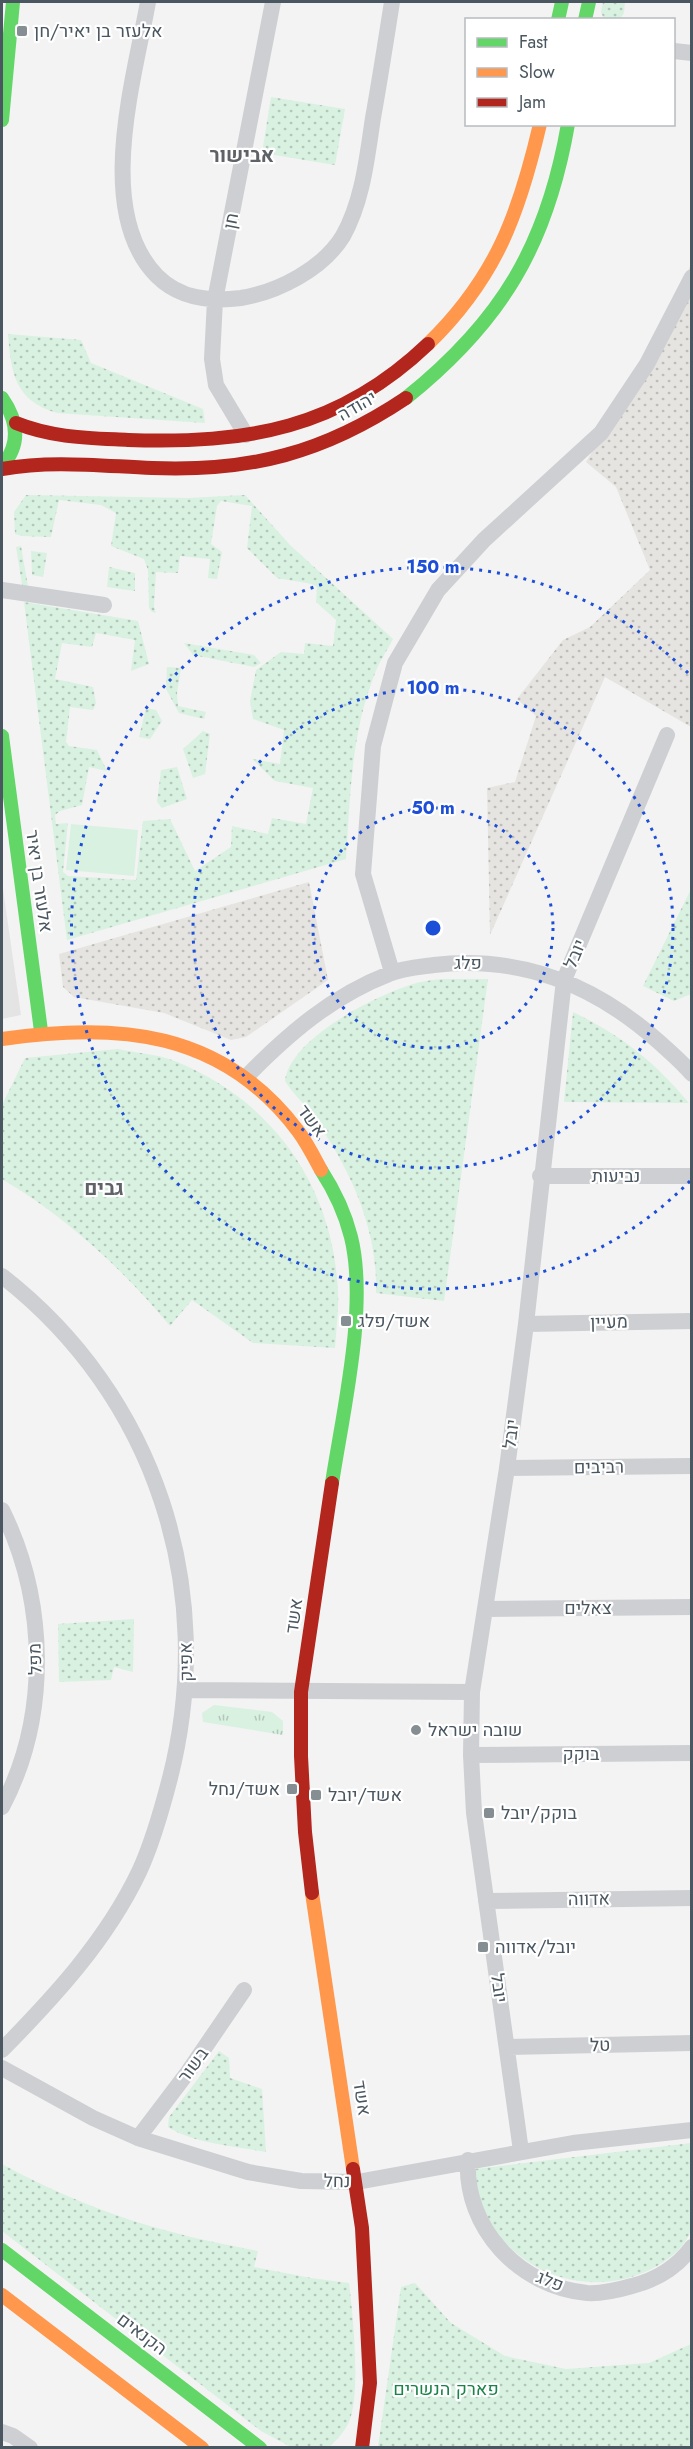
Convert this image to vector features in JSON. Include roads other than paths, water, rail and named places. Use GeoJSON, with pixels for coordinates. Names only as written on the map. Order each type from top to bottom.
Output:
{"type":"FeatureCollection","features":[{"type":"Feature","properties":{"kind":"street"},"geometry":{"type":"LineString","coordinates":[[2,120],[13,2]]}},
{"type":"Feature","properties":{"kind":"street"},"geometry":{"type":"LineString","coordinates":[[148,2],[125,128],[124,197],[129,222],[136,248],[148,267],[162,282],[178,292],[197,299],[216,300],[243,298],[297,279],[324,258],[342,237],[364,178],[392,2]]}},
{"type":"Feature","properties":{"kind":"street","name":"חן"},"geometry":{"type":"LineString","coordinates":[[246,435],[216,385],[212,359],[216,300],[273,2]]}},
{"type":"Feature","properties":{"kind":"street"},"geometry":{"type":"LineString","coordinates":[[558,18],[562,2]]}},
{"type":"Feature","properties":{"kind":"street"},"geometry":{"type":"LineString","coordinates":[[585,18],[589,2]]}},
{"type":"Feature","properties":{"kind":"street"},"geometry":{"type":"LineString","coordinates":[[675,51],[692,52]]}},
{"type":"Feature","properties":{"kind":"street","name":"יהודה"},"geometry":{"type":"LineString","coordinates":[[16,423],[53,435],[168,441],[246,435],[295,424],[340,406],[411,358],[442,328],[474,290],[503,242],[524,186],[539,126]]}},
{"type":"Feature","properties":{"kind":"street","name":"יהודה"},"geometry":{"type":"LineString","coordinates":[[2,467],[27,464],[168,469],[250,463],[303,451],[353,431],[377,417],[429,379],[448,362],[497,306],[529,254],[540,227],[556,178],[568,126]]}},
{"type":"Feature","properties":{"kind":"street"},"geometry":{"type":"LineString","coordinates":[[392,972],[363,874],[373,746],[395,663],[438,590],[484,540],[601,433],[647,364],[692,277]]}},
{"type":"Feature","properties":{"kind":"street"},"geometry":{"type":"LineString","coordinates":[[2,398],[16,423],[16,437],[13,449],[2,467]]}},
{"type":"Feature","properties":{"kind":"street"},"geometry":{"type":"LineString","coordinates":[[2,590],[104,605]]}},
{"type":"Feature","properties":{"kind":"street","name":"יובל"},"geometry":{"type":"LineString","coordinates":[[521,2151],[474,1813],[471,1755],[472,1692],[507,1468],[526,1324],[540,1176],[564,980],[667,735]]}},
{"type":"Feature","properties":{"kind":"street","name":"אלעזר בן יאיר"},"geometry":{"type":"LineString","coordinates":[[2,736],[41,1031]]}},
{"type":"Feature","properties":{"kind":"street","name":"פלג"},"geometry":{"type":"LineString","coordinates":[[246,1077],[272,1051],[324,1008],[352,990],[392,972],[454,962],[499,964],[564,980],[609,1003],[641,1027],[692,1074]]}},
{"type":"Feature","properties":{"kind":"street","name":"אשד"},"geometry":{"type":"LineString","coordinates":[[2,1039],[41,1031],[95,1029],[136,1032],[168,1040],[223,1062],[246,1077],[278,1106],[313,1151],[342,1211],[353,1254],[356,1288],[355,1329],[301,1692],[301,1756],[306,1843],[315,1919],[357,2182],[362,2228],[370,2383],[362,2448]]}},
{"type":"Feature","properties":{"kind":"street","name":"נביעות"},"geometry":{"type":"LineString","coordinates":[[540,1176],[692,1176]]}},
{"type":"Feature","properties":{"kind":"street","name":"אפיק"},"geometry":{"type":"LineString","coordinates":[[2,1276],[37,1305],[96,1374],[123,1415],[145,1455],[164,1507],[177,1557],[184,1598],[186,1690],[179,1744],[162,1809],[139,1871],[118,1910],[87,1955],[55,1995],[2,2050]]}},
{"type":"Feature","properties":{"kind":"street","name":"מעיין"},"geometry":{"type":"LineString","coordinates":[[526,1324],[692,1321]]}},
{"type":"Feature","properties":{"kind":"street","name":"רביבים"},"geometry":{"type":"LineString","coordinates":[[507,1468],[692,1466]]}},
{"type":"Feature","properties":{"kind":"street","name":"מפל"},"geometry":{"type":"LineString","coordinates":[[2,1510],[17,1541],[29,1583],[37,1694],[25,1751],[2,1807]]}},
{"type":"Feature","properties":{"kind":"street","name":"צאלים"},"geometry":{"type":"LineString","coordinates":[[485,1609],[692,1607]]}},
{"type":"Feature","properties":{"kind":"street"},"geometry":{"type":"LineString","coordinates":[[186,1690],[472,1692]]}},
{"type":"Feature","properties":{"kind":"street","name":"בוקק"},"geometry":{"type":"LineString","coordinates":[[471,1755],[692,1753]]}},
{"type":"Feature","properties":{"kind":"street","name":"אדווה"},"geometry":{"type":"LineString","coordinates":[[486,1900],[692,1898]]}},
{"type":"Feature","properties":{"kind":"street","name":"בשור"},"geometry":{"type":"LineString","coordinates":[[138,2138],[188,2072],[244,1990]]}},
{"type":"Feature","properties":{"kind":"street","name":"טל"},"geometry":{"type":"LineString","coordinates":[[508,2047],[692,2043]]}},
{"type":"Feature","properties":{"kind":"street","name":"נחל"},"geometry":{"type":"LineString","coordinates":[[2,2068],[93,2118],[138,2138],[248,2172],[301,2181],[357,2182],[521,2151],[692,2130]]}},
{"type":"Feature","properties":{"kind":"street","name":"פלג"},"geometry":{"type":"LineString","coordinates":[[468,2160],[467,2179],[476,2211],[487,2235],[502,2253],[531,2274],[561,2288],[588,2293],[615,2290],[646,2282],[676,2266],[692,2247]]}},
{"type":"Feature","properties":{"kind":"street","name":"הקנאים"},"geometry":{"type":"LineString","coordinates":[[2,2250],[260,2448]]}},
{"type":"Feature","properties":{"kind":"street"},"geometry":{"type":"LineString","coordinates":[[2,2295],[202,2448]]}},
{"type":"Feature","properties":{"kind":"street"},"geometry":{"type":"LineString","coordinates":[[2,2432],[13,2436],[30,2448]]}},
{"type":"Feature","properties":{"kind":"place","name":"אלעזר בן יאיר/חן"},"geometry":{"type":"Point","coordinates":[22,31]}},
{"type":"Feature","properties":{"kind":"place","name":"אשד/פלג"},"geometry":{"type":"Point","coordinates":[346,1321]}},
{"type":"Feature","properties":{"kind":"place","name":"שובה ישראל"},"geometry":{"type":"Point","coordinates":[416,1730]}},
{"type":"Feature","properties":{"kind":"place","name":"אשד/נחל"},"geometry":{"type":"Point","coordinates":[292,1789]}},
{"type":"Feature","properties":{"kind":"place","name":"אשד/יובל"},"geometry":{"type":"Point","coordinates":[316,1795]}},
{"type":"Feature","properties":{"kind":"place","name":"בוקק/יובל"},"geometry":{"type":"Point","coordinates":[489,1813]}},
{"type":"Feature","properties":{"kind":"place","name":"יובל/אדווה"},"geometry":{"type":"Point","coordinates":[483,1947]}},
{"type":"Feature","properties":{"kind":"district","name":"אבישור"},"geometry":{"type":"Point","coordinates":[242,155]}},
{"type":"Feature","properties":{"kind":"district","name":"גבים"},"geometry":{"type":"Point","coordinates":[104,1188]}},
{"type":"Feature","properties":{"kind":"park label","name":"פארק הנשרים"},"geometry":{"type":"Point","coordinates":[446,2389]}}]}
